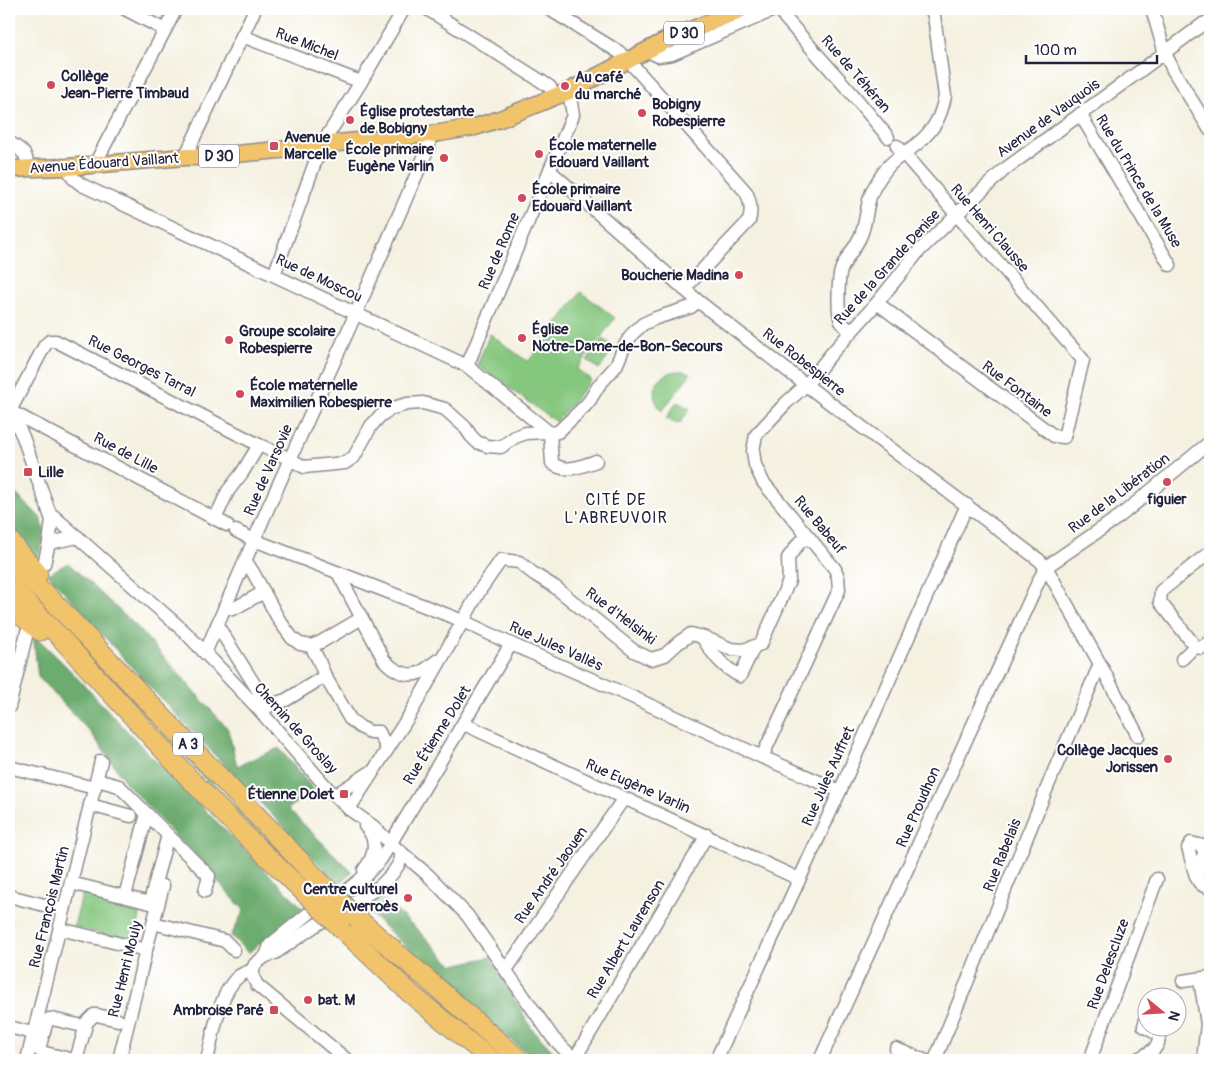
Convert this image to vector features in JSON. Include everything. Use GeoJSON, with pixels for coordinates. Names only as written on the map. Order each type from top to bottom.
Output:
{"type":"FeatureCollection","features":[{"type":"Feature","properties":{"kind":"highway"},"geometry":{"type":"LineString","coordinates":[[9,540],[46,583],[49,597]]}},
{"type":"Feature","properties":{"kind":"highway","name":"A 3"},"geometry":{"type":"LineString","coordinates":[[9,561],[49,597],[328,890],[358,919],[520,1060]]}},
{"type":"Feature","properties":{"kind":"highway","name":"A 3"},"geometry":{"type":"LineString","coordinates":[[9,586],[57,634],[248,838],[412,994],[491,1060]]}},
{"type":"Feature","properties":{"kind":"highway"},"geometry":{"type":"LineString","coordinates":[[9,608],[40,631],[57,634]]}},
{"type":"Feature","properties":{"kind":"main road","name":"Avenue Édouard Vaillant"},"geometry":{"type":"LineString","coordinates":[[9,169],[67,167],[204,157],[429,134],[474,127],[500,119],[569,91],[646,50],[741,9]]}},
{"type":"Feature","properties":{"kind":"street"},"geometry":{"type":"LineString","coordinates":[[125,9],[165,30]]}},
{"type":"Feature","properties":{"kind":"street"},"geometry":{"type":"LineString","coordinates":[[95,164],[176,9]]}},
{"type":"Feature","properties":{"kind":"street"},"geometry":{"type":"LineString","coordinates":[[185,157],[255,9]]}},
{"type":"Feature","properties":{"kind":"street"},"geometry":{"type":"LineString","coordinates":[[274,275],[321,146],[404,9]]}},
{"type":"Feature","properties":{"kind":"street"},"geometry":{"type":"LineString","coordinates":[[427,9],[550,87],[554,97]]}},
{"type":"Feature","properties":{"kind":"street"},"geometry":{"type":"LineString","coordinates":[[550,9],[568,14],[628,60],[740,184],[750,200],[751,213],[749,220],[684,289]]}},
{"type":"Feature","properties":{"kind":"street"},"geometry":{"type":"LineString","coordinates":[[646,50],[658,56],[672,54],[776,9]]}},
{"type":"Feature","properties":{"kind":"street","name":"Rue de Téhéran"},"geometry":{"type":"LineString","coordinates":[[781,9],[785,18],[897,145]]}},
{"type":"Feature","properties":{"kind":"street"},"geometry":{"type":"LineString","coordinates":[[851,332],[842,323],[839,316],[840,270],[854,250],[861,235],[873,189],[887,168],[897,145],[916,144],[929,133],[936,124],[945,96],[932,9]]}},
{"type":"Feature","properties":{"kind":"street"},"geometry":{"type":"LineString","coordinates":[[1152,9],[1165,53],[1210,130]]}},
{"type":"Feature","properties":{"kind":"street","name":"Avenue de Vauquois"},"geometry":{"type":"LineString","coordinates":[[998,175],[1203,24],[1210,21]]}},
{"type":"Feature","properties":{"kind":"street","name":"Rue Michel"},"geometry":{"type":"LineString","coordinates":[[242,36],[361,82]]}},
{"type":"Feature","properties":{"kind":"street","name":"Rue de Rome"},"geometry":{"type":"LineString","coordinates":[[467,366],[574,115],[569,91]]}},
{"type":"Feature","properties":{"kind":"street","name":"Rue du Prince de la Muse"},"geometry":{"type":"LineString","coordinates":[[1080,114],[1170,265]]}},
{"type":"Feature","properties":{"kind":"street","name":"Rue de Varsovie"},"geometry":{"type":"LineString","coordinates":[[205,653],[429,146],[429,134]]}},
{"type":"Feature","properties":{"kind":"street"},"geometry":{"type":"LineString","coordinates":[[9,142],[26,155],[28,168]]}},
{"type":"Feature","properties":{"kind":"street","name":"Rue Henri Clausse"},"geometry":{"type":"LineString","coordinates":[[897,145],[1052,324]]}},
{"type":"Feature","properties":{"kind":"street","name":"Rue de Moscou"},"geometry":{"type":"LineString","coordinates":[[67,167],[73,178],[82,185],[467,366],[548,432]]}},
{"type":"Feature","properties":{"kind":"street","name":"Rue Robespierre"},"geometry":{"type":"LineString","coordinates":[[550,170],[684,289],[806,385],[1040,560],[1046,567],[1138,736]]}},
{"type":"Feature","properties":{"kind":"street","name":"Rue de la Grande Denise"},"geometry":{"type":"LineString","coordinates":[[806,385],[877,304],[918,252],[998,175]]}},
{"type":"Feature","properties":{"kind":"street"},"geometry":{"type":"LineString","coordinates":[[596,461],[567,470],[555,466],[552,462],[548,432],[558,432],[585,406],[599,385],[616,366],[632,334],[643,324],[691,307],[698,300]]}},
{"type":"Feature","properties":{"kind":"street","name":"Rue Fontaine"},"geometry":{"type":"LineString","coordinates":[[877,304],[1054,436],[1064,437],[1083,360],[1052,324]]}},
{"type":"Feature","properties":{"kind":"street","name":"Rue Georges Tarral"},"geometry":{"type":"LineString","coordinates":[[9,410],[46,345],[50,341],[56,340],[304,467],[345,463],[354,457],[371,426],[379,417],[390,409],[407,404],[423,403],[446,409],[466,426],[471,436],[477,442],[487,446],[501,447],[514,437],[526,433],[548,432]]}},
{"type":"Feature","properties":{"kind":"street","name":"Rue Babeuf"},"geometry":{"type":"LineString","coordinates":[[762,757],[839,590],[835,569],[763,482],[755,465],[753,451],[756,436],[786,403],[806,385]]}},
{"type":"Feature","properties":{"kind":"street"},"geometry":{"type":"LineString","coordinates":[[9,410],[23,437],[52,520],[44,564]]}},
{"type":"Feature","properties":{"kind":"street","name":"Rue de Lille"},"geometry":{"type":"LineString","coordinates":[[9,410],[254,540]]}},
{"type":"Feature","properties":{"kind":"street","name":"Rue de la Libération"},"geometry":{"type":"LineString","coordinates":[[1046,567],[1120,516],[1210,442]]}},
{"type":"Feature","properties":{"kind":"street"},"geometry":{"type":"LineString","coordinates":[[215,519],[228,491],[242,473],[259,445]]}},
{"type":"Feature","properties":{"kind":"street","name":"Rue Jules Auffret"},"geometry":{"type":"LineString","coordinates":[[716,1060],[840,791],[967,505]]}},
{"type":"Feature","properties":{"kind":"street","name":"Chemin de Groslay"},"geometry":{"type":"LineString","coordinates":[[49,512],[185,632],[205,653],[266,708],[335,795],[420,868],[467,915],[553,1038],[574,1060]]}},
{"type":"Feature","properties":{"kind":"street"},"geometry":{"type":"LineString","coordinates":[[49,542],[78,537]]}},
{"type":"Feature","properties":{"kind":"street"},"geometry":{"type":"LineString","coordinates":[[702,637],[731,649],[743,650],[761,644],[789,581],[788,558],[799,544],[809,537]]}},
{"type":"Feature","properties":{"kind":"street","name":"Rue Jules Vallès"},"geometry":{"type":"LineString","coordinates":[[254,540],[463,622],[840,791]]}},
{"type":"Feature","properties":{"kind":"street"},"geometry":{"type":"LineString","coordinates":[[1210,552],[1161,591],[1160,602],[1195,646],[1201,648],[1210,641]]}},
{"type":"Feature","properties":{"kind":"street"},"geometry":{"type":"LineString","coordinates":[[246,560],[279,620],[292,638],[300,644],[311,646],[362,618]]}},
{"type":"Feature","properties":{"kind":"street","name":"Rue d'Helsinki"},"geometry":{"type":"LineString","coordinates":[[463,622],[480,590],[501,560],[519,562],[534,574],[555,586],[634,651],[650,659],[665,655],[691,634],[702,637]]}},
{"type":"Feature","properties":{"kind":"street","name":"Rue Proudhon"},"geometry":{"type":"LineString","coordinates":[[820,1060],[1034,589],[1046,567]]}},
{"type":"Feature","properties":{"kind":"street"},"geometry":{"type":"LineString","coordinates":[[338,573],[384,660],[390,667],[403,674],[417,674],[444,655]]}},
{"type":"Feature","properties":{"kind":"street"},"geometry":{"type":"LineString","coordinates":[[225,606],[234,609],[264,592]]}},
{"type":"Feature","properties":{"kind":"street"},"geometry":{"type":"LineString","coordinates":[[266,956],[270,945],[301,919],[350,888],[368,865],[373,854],[374,842],[370,831],[349,809],[409,716],[463,622]]}},
{"type":"Feature","properties":{"kind":"street"},"geometry":{"type":"LineString","coordinates":[[217,626],[260,695],[266,708],[286,700],[325,676]]}},
{"type":"Feature","properties":{"kind":"street"},"geometry":{"type":"LineString","coordinates":[[9,707],[27,632]]}},
{"type":"Feature","properties":{"kind":"street"},"geometry":{"type":"LineString","coordinates":[[702,637],[713,655],[730,671],[740,676],[754,646]]}},
{"type":"Feature","properties":{"kind":"street","name":"Rue Étienne Dolet"},"geometry":{"type":"LineString","coordinates":[[350,888],[381,859],[511,644]]}},
{"type":"Feature","properties":{"kind":"street"},"geometry":{"type":"LineString","coordinates":[[311,646],[325,676],[350,719],[360,727],[370,732],[379,732],[409,716]]}},
{"type":"Feature","properties":{"kind":"street"},"geometry":{"type":"LineString","coordinates":[[1182,659],[1195,646]]}},
{"type":"Feature","properties":{"kind":"street","name":"Rue Rabelais"},"geometry":{"type":"LineString","coordinates":[[935,1060],[1050,780],[1100,664]]}},
{"type":"Feature","properties":{"kind":"street"},"geometry":{"type":"LineString","coordinates":[[410,674],[420,697]]}},
{"type":"Feature","properties":{"kind":"street","name":"Rue Eugène Varlin"},"geometry":{"type":"LineString","coordinates":[[464,724],[799,879]]}},
{"type":"Feature","properties":{"kind":"street"},"geometry":{"type":"LineString","coordinates":[[379,732],[387,749]]}},
{"type":"Feature","properties":{"kind":"street","name":"Rue François Martin"},"geometry":{"type":"LineString","coordinates":[[27,1060],[38,1034],[64,910],[101,761]]}},
{"type":"Feature","properties":{"kind":"street"},"geometry":{"type":"LineString","coordinates":[[9,767],[96,784],[119,786],[209,876],[205,892]]}},
{"type":"Feature","properties":{"kind":"street"},"geometry":{"type":"LineString","coordinates":[[335,795],[374,770]]}},
{"type":"Feature","properties":{"kind":"street","name":"Rue André Jaouen"},"geometry":{"type":"LineString","coordinates":[[506,970],[624,798]]}},
{"type":"Feature","properties":{"kind":"street"},"geometry":{"type":"LineString","coordinates":[[90,805],[131,816]]}},
{"type":"Feature","properties":{"kind":"street"},"geometry":{"type":"LineString","coordinates":[[125,896],[147,814]]}},
{"type":"Feature","properties":{"kind":"street"},"geometry":{"type":"LineString","coordinates":[[71,883],[154,904],[168,835]]}},
{"type":"Feature","properties":{"kind":"street","name":"Rue Albert Laurenson"},"geometry":{"type":"LineString","coordinates":[[574,1060],[707,835]]}},
{"type":"Feature","properties":{"kind":"street"},"geometry":{"type":"LineString","coordinates":[[379,887],[396,869],[401,852]]}},
{"type":"Feature","properties":{"kind":"street"},"geometry":{"type":"LineString","coordinates":[[347,1060],[256,985],[253,969],[255,964],[266,956],[275,953],[316,925],[405,872],[420,868]]}},
{"type":"Feature","properties":{"kind":"street"},"geometry":{"type":"LineString","coordinates":[[1197,877],[1201,884],[1210,888]]}},
{"type":"Feature","properties":{"kind":"street","name":"Rue Delescluze"},"geometry":{"type":"LineString","coordinates":[[1090,1060],[1157,879]]}},
{"type":"Feature","properties":{"kind":"street","name":"Rue Henri Mouly"},"geometry":{"type":"LineString","coordinates":[[119,1060],[153,923],[154,904],[163,886]]}},
{"type":"Feature","properties":{"kind":"street"},"geometry":{"type":"LineString","coordinates":[[9,896],[64,910]]}},
{"type":"Feature","properties":{"kind":"street"},"geometry":{"type":"LineString","coordinates":[[153,923],[225,941],[234,950]]}},
{"type":"Feature","properties":{"kind":"street"},"geometry":{"type":"LineString","coordinates":[[60,928],[146,950]]}},
{"type":"Feature","properties":{"kind":"street"},"geometry":{"type":"LineString","coordinates":[[207,1060],[225,994],[238,977],[253,969]]}},
{"type":"Feature","properties":{"kind":"street"},"geometry":{"type":"LineString","coordinates":[[1183,981],[1205,978],[1207,1024],[1204,1051],[1208,1060]]}},
{"type":"Feature","properties":{"kind":"street"},"geometry":{"type":"LineString","coordinates":[[86,1024],[83,1026],[49,1019],[38,1034],[41,1052],[75,1060],[86,1024],[94,1015],[118,1020]]}},
{"type":"Feature","properties":{"kind":"street"},"geometry":{"type":"LineString","coordinates":[[9,1027],[38,1034]]}},
{"type":"Feature","properties":{"kind":"street"},"geometry":{"type":"LineString","coordinates":[[1136,1060],[1156,1048],[1160,1042],[1159,1036]]}},
{"type":"Feature","properties":{"kind":"street"},"geometry":{"type":"LineString","coordinates":[[896,1049],[924,1060]]}},
{"type":"Feature","properties":{"kind":"green space"},"geometry":{"type":"Polygon","coordinates":[[[581,292],[615,318],[577,369],[591,380],[556,422],[477,365],[490,334],[528,362],[581,292]]]}},
{"type":"Feature","properties":{"kind":"green space"},"geometry":{"type":"Polygon","coordinates":[[[603,339],[615,348],[599,369],[587,360],[603,339]]]}},
{"type":"Feature","properties":{"kind":"green space"},"geometry":{"type":"Polygon","coordinates":[[[682,371],[691,373],[662,411],[654,395],[656,384],[664,376],[682,371]]]}},
{"type":"Feature","properties":{"kind":"green space"},"geometry":{"type":"Polygon","coordinates":[[[677,402],[690,409],[681,422],[676,423],[666,418],[677,402]]]}},
{"type":"Feature","properties":{"kind":"green space"},"geometry":{"type":"Polygon","coordinates":[[[9,492],[17,495],[40,517],[45,532],[37,562],[9,531],[9,492]]]}},
{"type":"Feature","properties":{"kind":"green space"},"geometry":{"type":"Polygon","coordinates":[[[68,563],[136,626],[228,729],[237,766],[279,748],[314,790],[288,809],[352,872],[339,885],[144,681],[48,574],[68,563]]]}},
{"type":"Feature","properties":{"kind":"green space"},"geometry":{"type":"Polygon","coordinates":[[[9,573],[116,680],[290,865],[444,1011],[442,1013],[297,876],[102,669],[9,577],[9,573]]]}},
{"type":"Feature","properties":{"kind":"green space"},"geometry":{"type":"Polygon","coordinates":[[[33,634],[146,751],[304,909],[248,953],[231,936],[244,910],[126,783],[92,734],[38,677],[33,634]]]}},
{"type":"Feature","properties":{"kind":"green space"},"geometry":{"type":"Polygon","coordinates":[[[83,892],[142,906],[135,940],[132,942],[75,927],[83,892]]]}},
{"type":"Feature","properties":{"kind":"green space"},"geometry":{"type":"Polygon","coordinates":[[[380,896],[454,965],[490,957],[532,1029],[561,1060],[537,1060],[513,1042],[362,906],[380,896]]]}},
{"type":"Feature","properties":{"kind":"place","name":"Collège Jean-Pierre Timbaud"},"geometry":{"type":"Point","coordinates":[51,85]}},
{"type":"Feature","properties":{"kind":"place","name":"Au café du marché"},"geometry":{"type":"Point","coordinates":[565,86]}},
{"type":"Feature","properties":{"kind":"place","name":"Bobigny Robespierre"},"geometry":{"type":"Point","coordinates":[642,113]}},
{"type":"Feature","properties":{"kind":"place","name":"Église protestante de Bobigny"},"geometry":{"type":"Point","coordinates":[350,120]}},
{"type":"Feature","properties":{"kind":"place","name":"Avenue Marcelle"},"geometry":{"type":"Point","coordinates":[274,146]}},
{"type":"Feature","properties":{"kind":"place","name":"École maternelle Edouard Vaillant"},"geometry":{"type":"Point","coordinates":[539,154]}},
{"type":"Feature","properties":{"kind":"place","name":"École primaire Eugène Varlin"},"geometry":{"type":"Point","coordinates":[444,158]}},
{"type":"Feature","properties":{"kind":"place","name":"École primaire Edouard Vaillant"},"geometry":{"type":"Point","coordinates":[522,198]}},
{"type":"Feature","properties":{"kind":"place","name":"Boucherie Madina"},"geometry":{"type":"Point","coordinates":[739,275]}},
{"type":"Feature","properties":{"kind":"place","name":"Église Notre-Dame-de-Bon-Secours"},"geometry":{"type":"Point","coordinates":[522,338]}},
{"type":"Feature","properties":{"kind":"place","name":"Groupe scolaire Robespierre"},"geometry":{"type":"Point","coordinates":[229,340]}},
{"type":"Feature","properties":{"kind":"place","name":"École maternelle Maximilien Robespierre"},"geometry":{"type":"Point","coordinates":[240,394]}},
{"type":"Feature","properties":{"kind":"place","name":"Lille"},"geometry":{"type":"Point","coordinates":[28,472]}},
{"type":"Feature","properties":{"kind":"place","name":"figuier"},"geometry":{"type":"Point","coordinates":[1167,482]}},
{"type":"Feature","properties":{"kind":"place","name":"Collège Jacques Jorissen"},"geometry":{"type":"Point","coordinates":[1168,759]}},
{"type":"Feature","properties":{"kind":"place","name":"Étienne Dolet"},"geometry":{"type":"Point","coordinates":[344,794]}},
{"type":"Feature","properties":{"kind":"place","name":"Centre culturel Averroès"},"geometry":{"type":"Point","coordinates":[408,898]}},
{"type":"Feature","properties":{"kind":"place","name":"bat. M"},"geometry":{"type":"Point","coordinates":[308,1000]}},
{"type":"Feature","properties":{"kind":"place","name":"Ambroise Paré"},"geometry":{"type":"Point","coordinates":[274,1010]}},
{"type":"Feature","properties":{"kind":"district","name":"CITÉ DE L'ABREUVOIR"},"geometry":{"type":"Point","coordinates":[616,508]}}]}
